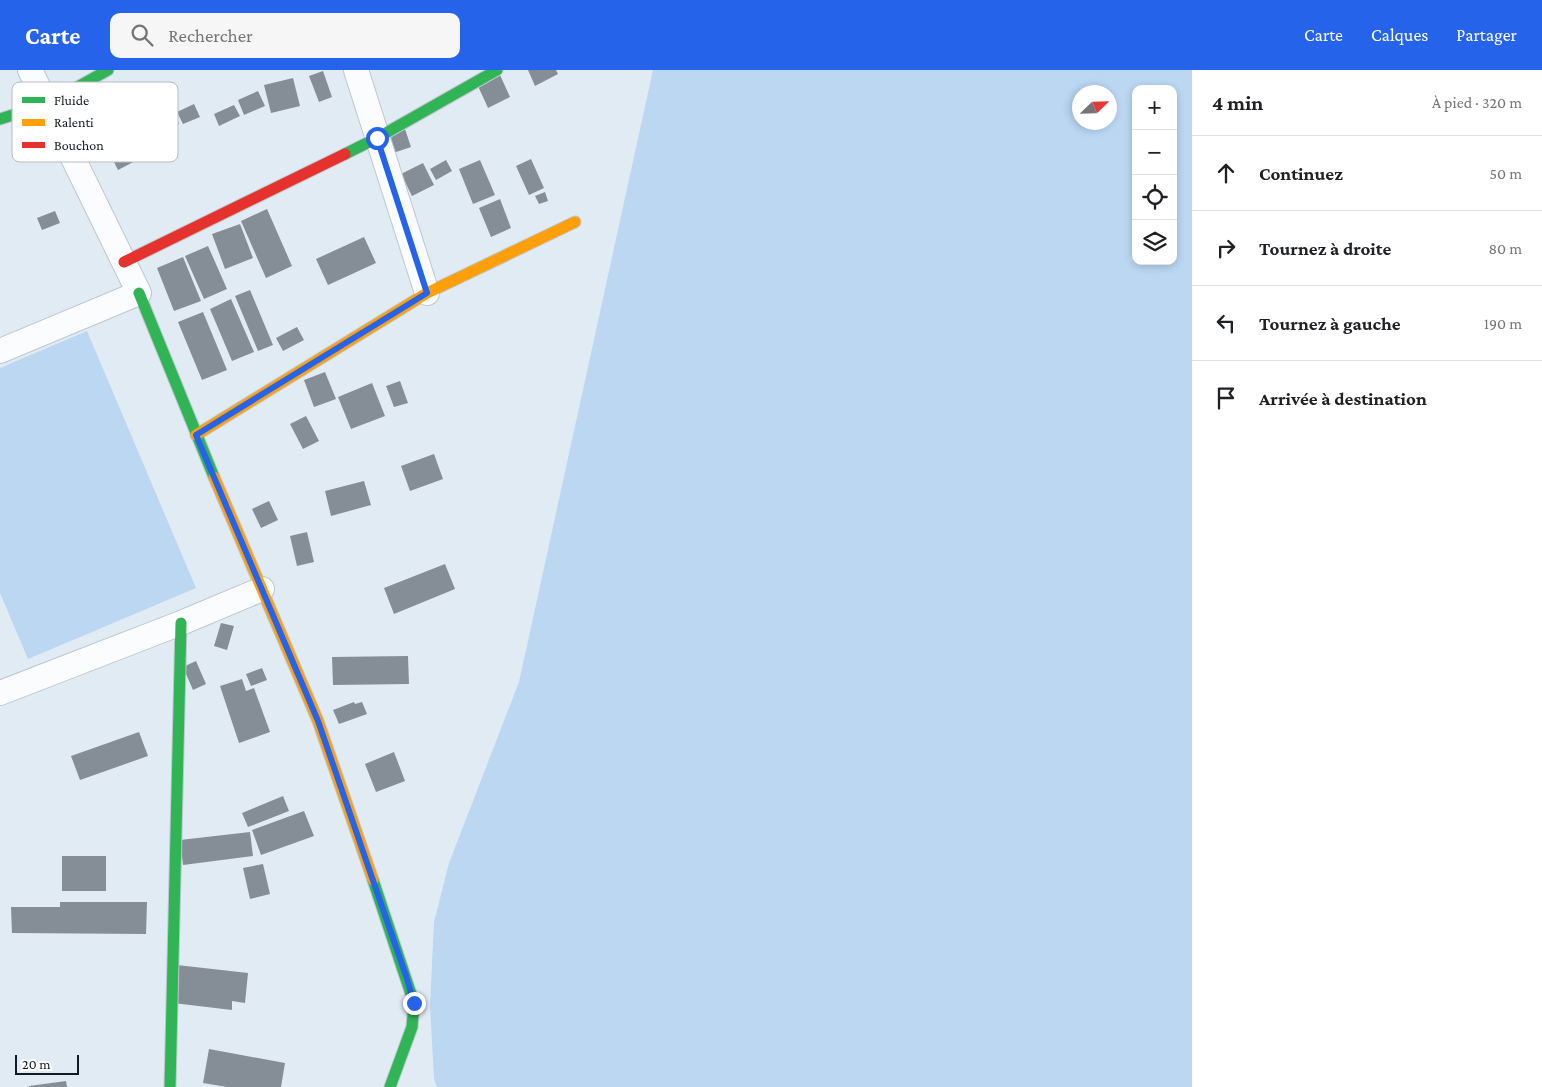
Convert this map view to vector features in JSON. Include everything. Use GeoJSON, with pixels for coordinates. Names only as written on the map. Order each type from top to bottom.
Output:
{"type":"FeatureCollection","features":[{"type":"Feature","properties":{"kind":"street"},"geometry":{"type":"LineString","coordinates":[[30,70],[36,82]]}},
{"type":"Feature","properties":{"kind":"street"},"geometry":{"type":"LineString","coordinates":[[86,82],[108,70]]}},
{"type":"Feature","properties":{"kind":"street"},"geometry":{"type":"LineString","coordinates":[[356,70],[427,293]]}},
{"type":"Feature","properties":{"kind":"street"},"geometry":{"type":"LineString","coordinates":[[124,262],[377,138],[497,70]]}},
{"type":"Feature","properties":{"kind":"street"},"geometry":{"type":"LineString","coordinates":[[0,119],[12,115]]}},
{"type":"Feature","properties":{"kind":"street"},"geometry":{"type":"LineString","coordinates":[[75,162],[138,293],[196,435],[318,721],[406,976],[414,1003],[412,1027],[390,1087]]}},
{"type":"Feature","properties":{"kind":"street"},"geometry":{"type":"LineString","coordinates":[[196,435],[427,293],[575,222]]}},
{"type":"Feature","properties":{"kind":"street"},"geometry":{"type":"LineString","coordinates":[[0,351],[138,293]]}},
{"type":"Feature","properties":{"kind":"street"},"geometry":{"type":"LineString","coordinates":[[0,693],[181,623],[262,589]]}},
{"type":"Feature","properties":{"kind":"street"},"geometry":{"type":"LineString","coordinates":[[170,1087],[181,623]]}},
{"type":"Feature","properties":{"kind":"shaded area"},"geometry":{"type":"Polygon","coordinates":[[[653,70],[1192,70],[1192,1087],[437,1087],[434,1079],[430,1005],[434,922],[449,863],[519,682],[653,70]]]}},
{"type":"Feature","properties":{"kind":"shaded area"},"geometry":{"type":"Polygon","coordinates":[[[87,331],[196,588],[28,659],[0,593],[0,368],[87,331]]]}},
{"type":"Feature","properties":{"kind":"building"},"geometry":{"type":"Polygon","coordinates":[[[528,70],[556,70],[558,74],[535,86],[528,70]]]}},
{"type":"Feature","properties":{"kind":"building"},"geometry":{"type":"Polygon","coordinates":[[[323,71],[332,97],[319,102],[309,76],[323,71]]]}},
{"type":"Feature","properties":{"kind":"building"},"geometry":{"type":"Polygon","coordinates":[[[500,75],[510,97],[488,108],[478,86],[500,75]]]}},
{"type":"Feature","properties":{"kind":"building"},"geometry":{"type":"Polygon","coordinates":[[[293,78],[300,106],[271,113],[264,85],[293,78]]]}},
{"type":"Feature","properties":{"kind":"building"},"geometry":{"type":"Polygon","coordinates":[[[258,91],[265,106],[244,115],[238,100],[258,91]]]}},
{"type":"Feature","properties":{"kind":"building"},"geometry":{"type":"Polygon","coordinates":[[[194,104],[200,117],[183,124],[178,112],[194,104]]]}},
{"type":"Feature","properties":{"kind":"building"},"geometry":{"type":"Polygon","coordinates":[[[234,105],[240,116],[219,126],[214,114],[234,105]]]}},
{"type":"Feature","properties":{"kind":"building"},"geometry":{"type":"Polygon","coordinates":[[[405,129],[411,147],[393,153],[387,135],[405,129]]]}},
{"type":"Feature","properties":{"kind":"building"},"geometry":{"type":"Polygon","coordinates":[[[531,159],[544,188],[529,195],[516,166],[531,159]]]}},
{"type":"Feature","properties":{"kind":"building"},"geometry":{"type":"Polygon","coordinates":[[[446,160],[452,171],[436,180],[430,169],[446,160]]]}},
{"type":"Feature","properties":{"kind":"building"},"geometry":{"type":"Polygon","coordinates":[[[480,160],[495,195],[473,204],[459,169],[480,160]]]}},
{"type":"Feature","properties":{"kind":"building"},"geometry":{"type":"Polygon","coordinates":[[[114,162],[133,162],[118,170],[114,162]]]}},
{"type":"Feature","properties":{"kind":"building"},"geometry":{"type":"Polygon","coordinates":[[[423,163],[434,185],[412,196],[401,174],[423,163]]]}},
{"type":"Feature","properties":{"kind":"building"},"geometry":{"type":"Polygon","coordinates":[[[545,192],[548,201],[539,204],[535,196],[545,192]]]}},
{"type":"Feature","properties":{"kind":"building"},"geometry":{"type":"Polygon","coordinates":[[[500,199],[511,228],[491,237],[479,208],[500,199]]]}},
{"type":"Feature","properties":{"kind":"building"},"geometry":{"type":"Polygon","coordinates":[[[267,209],[292,266],[266,278],[241,221],[267,209]]]}},
{"type":"Feature","properties":{"kind":"building"},"geometry":{"type":"Polygon","coordinates":[[[55,211],[60,223],[42,230],[37,218],[55,211]]]}},
{"type":"Feature","properties":{"kind":"building"},"geometry":{"type":"Polygon","coordinates":[[[240,224],[253,258],[225,269],[212,234],[240,224]]]}},
{"type":"Feature","properties":{"kind":"building"},"geometry":{"type":"Polygon","coordinates":[[[364,237],[376,263],[328,285],[316,259],[364,237]]]}},
{"type":"Feature","properties":{"kind":"building"},"geometry":{"type":"Polygon","coordinates":[[[208,246],[227,289],[204,299],[185,256],[208,246]]]}},
{"type":"Feature","properties":{"kind":"building"},"geometry":{"type":"Polygon","coordinates":[[[183,257],[201,301],[174,311],[157,268],[183,257]]]}},
{"type":"Feature","properties":{"kind":"building"},"geometry":{"type":"Polygon","coordinates":[[[250,290],[273,345],[258,351],[235,296],[250,290]]]}},
{"type":"Feature","properties":{"kind":"building"},"geometry":{"type":"Polygon","coordinates":[[[231,299],[254,352],[232,361],[210,309],[231,299]]]}},
{"type":"Feature","properties":{"kind":"building"},"geometry":{"type":"Polygon","coordinates":[[[203,312],[227,370],[202,380],[178,322],[203,312]]]}},
{"type":"Feature","properties":{"kind":"building"},"geometry":{"type":"Polygon","coordinates":[[[297,327],[304,340],[283,351],[276,338],[297,327]]]}},
{"type":"Feature","properties":{"kind":"building"},"geometry":{"type":"Polygon","coordinates":[[[325,372],[336,399],[314,407],[304,380],[325,372]]]}},
{"type":"Feature","properties":{"kind":"building"},"geometry":{"type":"Polygon","coordinates":[[[400,381],[408,403],[394,407],[386,386],[400,381]]]}},
{"type":"Feature","properties":{"kind":"building"},"geometry":{"type":"Polygon","coordinates":[[[372,383],[385,416],[351,429],[338,397],[372,383]]]}},
{"type":"Feature","properties":{"kind":"building"},"geometry":{"type":"Polygon","coordinates":[[[306,416],[319,441],[303,449],[290,424],[306,416]]]}},
{"type":"Feature","properties":{"kind":"building"},"geometry":{"type":"Polygon","coordinates":[[[434,454],[443,479],[410,491],[401,466],[434,454]]]}},
{"type":"Feature","properties":{"kind":"building"},"geometry":{"type":"Polygon","coordinates":[[[364,481],[371,505],[331,516],[325,491],[364,481]]]}},
{"type":"Feature","properties":{"kind":"building"},"geometry":{"type":"Polygon","coordinates":[[[269,501],[278,520],[261,528],[252,509],[269,501]]]}},
{"type":"Feature","properties":{"kind":"building"},"geometry":{"type":"Polygon","coordinates":[[[307,532],[314,562],[297,566],[290,536],[307,532]]]}},
{"type":"Feature","properties":{"kind":"building"},"geometry":{"type":"Polygon","coordinates":[[[445,564],[455,589],[394,614],[384,588],[445,564]]]}},
{"type":"Feature","properties":{"kind":"building"},"geometry":{"type":"Polygon","coordinates":[[[221,623],[234,626],[227,650],[214,646],[221,623]]]}},
{"type":"Feature","properties":{"kind":"building"},"geometry":{"type":"Polygon","coordinates":[[[408,656],[409,684],[333,685],[332,657],[408,656]]]}},
{"type":"Feature","properties":{"kind":"building"},"geometry":{"type":"Polygon","coordinates":[[[196,661],[206,684],[193,690],[183,667],[196,661]]]}},
{"type":"Feature","properties":{"kind":"building"},"geometry":{"type":"Polygon","coordinates":[[[262,668],[267,680],[251,686],[246,674],[262,668]]]}},
{"type":"Feature","properties":{"kind":"building"},"geometry":{"type":"Polygon","coordinates":[[[242,679],[246,691],[254,688],[270,732],[239,743],[220,686],[242,679]]]}},
{"type":"Feature","properties":{"kind":"building"},"geometry":{"type":"Polygon","coordinates":[[[354,702],[355,704],[362,702],[367,714],[339,724],[333,710],[354,702]]]}},
{"type":"Feature","properties":{"kind":"building"},"geometry":{"type":"Polygon","coordinates":[[[139,732],[148,756],[80,780],[71,756],[139,732]]]}},
{"type":"Feature","properties":{"kind":"building"},"geometry":{"type":"Polygon","coordinates":[[[394,752],[405,781],[376,792],[365,764],[394,752]]]}},
{"type":"Feature","properties":{"kind":"building"},"geometry":{"type":"Polygon","coordinates":[[[283,796],[289,811],[248,827],[242,813],[283,796]]]}},
{"type":"Feature","properties":{"kind":"building"},"geometry":{"type":"Polygon","coordinates":[[[304,811],[314,836],[261,855],[252,830],[304,811]]]}},
{"type":"Feature","properties":{"kind":"building"},"geometry":{"type":"Polygon","coordinates":[[[250,832],[253,856],[183,865],[180,840],[250,832]]]}},
{"type":"Feature","properties":{"kind":"building"},"geometry":{"type":"Polygon","coordinates":[[[62,856],[106,856],[106,891],[62,891],[62,856]]]}},
{"type":"Feature","properties":{"kind":"building"},"geometry":{"type":"Polygon","coordinates":[[[263,864],[270,894],[250,899],[243,868],[263,864]]]}},
{"type":"Feature","properties":{"kind":"building"},"geometry":{"type":"Polygon","coordinates":[[[60,902],[147,902],[146,934],[12,933],[11,907],[60,907],[60,902]]]}},
{"type":"Feature","properties":{"kind":"building"},"geometry":{"type":"Polygon","coordinates":[[[177,965],[248,973],[245,1003],[232,1001],[232,1010],[173,1003],[177,965]]]}},
{"type":"Feature","properties":{"kind":"building"},"geometry":{"type":"Polygon","coordinates":[[[209,1049],[285,1063],[281,1087],[227,1087],[203,1083],[209,1049]]]}},
{"type":"Feature","properties":{"kind":"building"},"geometry":{"type":"Polygon","coordinates":[[[66,1081],[67,1087],[29,1087],[29,1086],[66,1081]]]}},
{"type":"Feature","properties":{"kind":"traffic: fast"},"geometry":{"type":"LineString","coordinates":[[86,82],[108,70]]}},
{"type":"Feature","properties":{"kind":"traffic: fast"},"geometry":{"type":"LineString","coordinates":[[345,154],[497,70]]}},
{"type":"Feature","properties":{"kind":"traffic: fast"},"geometry":{"type":"LineString","coordinates":[[0,119],[12,115]]}},
{"type":"Feature","properties":{"kind":"traffic: fast"},"geometry":{"type":"LineString","coordinates":[[139,293],[214,477]]}},
{"type":"Feature","properties":{"kind":"traffic: fast"},"geometry":{"type":"LineString","coordinates":[[170,1087],[181,623]]}},
{"type":"Feature","properties":{"kind":"traffic: fast"},"geometry":{"type":"LineString","coordinates":[[373,880],[414,1003],[412,1027],[390,1087]]}},
{"type":"Feature","properties":{"kind":"traffic: slow"},"geometry":{"type":"LineString","coordinates":[[196,435],[427,293],[575,222]]}},
{"type":"Feature","properties":{"kind":"traffic: slow"},"geometry":{"type":"LineString","coordinates":[[214,477],[318,721],[373,880]]}},
{"type":"Feature","properties":{"kind":"traffic: jam"},"geometry":{"type":"LineString","coordinates":[[124,262],[345,154]]}},
{"type":"Feature","properties":{"kind":"route"},"geometry":{"type":"LineString","coordinates":[[377,138],[427,293],[196,435],[318,721],[414,1003]]}}]}
